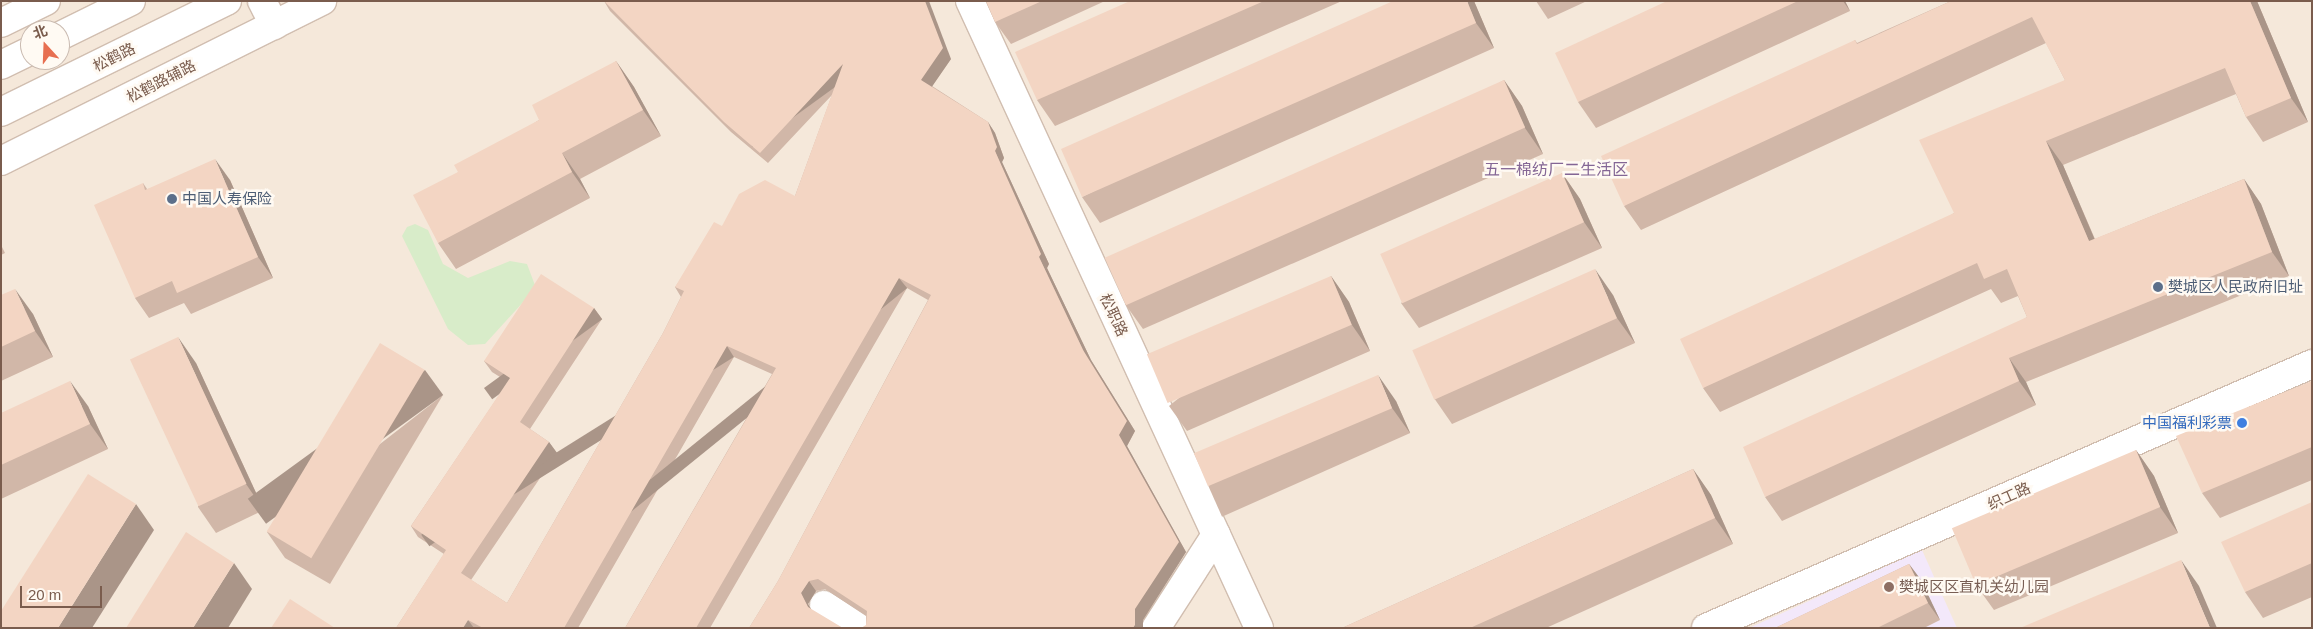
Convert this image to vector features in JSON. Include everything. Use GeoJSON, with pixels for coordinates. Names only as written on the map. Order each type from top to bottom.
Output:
{"type":"FeatureCollection","features":[{"type":"Feature","properties":{"kind":"street"},"geometry":{"type":"LineString","coordinates":[[1,23],[46,1]]}},
{"type":"Feature","properties":{"kind":"street"},"geometry":{"type":"LineString","coordinates":[[70,31],[131,1]]}},
{"type":"Feature","properties":{"kind":"street","name":"松鹤路"},"geometry":{"type":"LineString","coordinates":[[1,112],[227,1]]}},
{"type":"Feature","properties":{"kind":"street"},"geometry":{"type":"LineString","coordinates":[[262,1],[274,25]]}},
{"type":"Feature","properties":{"kind":"street","name":"松鹤路辅路"},"geometry":{"type":"LineString","coordinates":[[1,161],[322,1]]}},
{"type":"Feature","properties":{"kind":"street","name":"松职路"},"geometry":{"type":"LineString","coordinates":[[970,1],[1259,628]]}},
{"type":"Feature","properties":{"kind":"street"},"geometry":{"type":"LineString","coordinates":[[1,65],[20,56]]}},
{"type":"Feature","properties":{"kind":"street","name":"织工路"},"geometry":{"type":"LineString","coordinates":[[1706,628],[2312,364]]}},
{"type":"Feature","properties":{"kind":"street"},"geometry":{"type":"LineString","coordinates":[[1156,628],[1216,535]]}},
{"type":"Feature","properties":{"kind":"street"},"geometry":{"type":"LineString","coordinates":[[824,605],[860,628]]}},
{"type":"Feature","properties":{"kind":"shaded area"},"geometry":{"type":"Polygon","coordinates":[[[1,1],[2312,1],[2312,628],[1,628],[1,1]]]}},
{"type":"Feature","properties":{"kind":"shaded area","name":"樊城区区直机关幼儿园"},"geometry":{"type":"Polygon","coordinates":[[[1922,550],[1957,628],[1749,628],[1922,550]]]}},
{"type":"Feature","properties":{"kind":"green space"},"geometry":{"type":"Polygon","coordinates":[[[415,224],[428,230],[443,264],[468,278],[510,261],[527,264],[536,288],[485,344],[468,345],[448,329],[402,236],[407,227],[415,224]]]}},
{"type":"Feature","properties":{"kind":"building"},"geometry":{"type":"Polygon","coordinates":[[[604,1],[925,1],[943,48],[921,80],[988,122],[997,147],[995,151],[1041,254],[1039,257],[1083,350],[1127,421],[1119,435],[1179,542],[1135,609],[1135,625],[1133,628],[861,628],[866,625],[867,611],[818,579],[809,581],[801,593],[808,607],[843,628],[749,628],[778,581],[931,295],[899,278],[696,628],[625,628],[776,368],[727,346],[564,628],[483,628],[468,620],[463,628],[396,628],[446,550],[411,526],[510,378],[484,361],[541,274],[594,308],[520,422],[549,442],[461,573],[507,603],[663,333],[684,291],[675,287],[714,222],[722,226],[739,194],[765,180],[795,196],[843,64],[760,153],[724,122],[604,1]]]}},
{"type":"Feature","properties":{"kind":"building"},"geometry":{"type":"Polygon","coordinates":[[[986,1],[1042,1],[995,22],[986,1]]]}},
{"type":"Feature","properties":{"kind":"building"},"geometry":{"type":"Polygon","coordinates":[[[1130,1],[1264,1],[1037,100],[1015,52],[1130,1]]]}},
{"type":"Feature","properties":{"kind":"building"},"geometry":{"type":"Polygon","coordinates":[[[1393,1],[1467,1],[1476,23],[1082,197],[1061,149],[1393,1]]]}},
{"type":"Feature","properties":{"kind":"building"},"geometry":{"type":"Polygon","coordinates":[[[1667,1],[1798,1],[1578,102],[1555,53],[1667,1]]]}},
{"type":"Feature","properties":{"kind":"building"},"geometry":{"type":"Polygon","coordinates":[[[1951,1],[2250,1],[2291,98],[2246,117],[2225,68],[2046,141],[2089,241],[2244,179],[2272,252],[2009,358],[2019,381],[1765,497],[1743,447],[2027,317],[2007,269],[1984,279],[1977,263],[1703,388],[1680,339],[1954,213],[1919,140],[2065,80],[2032,17],[1624,206],[1601,156],[1855,40],[1857,44],[1951,1]]]}},
{"type":"Feature","properties":{"kind":"building"},"geometry":{"type":"Polygon","coordinates":[[[616,61],[643,110],[562,153],[572,172],[438,243],[413,195],[458,172],[454,165],[539,120],[532,105],[616,61]]]}},
{"type":"Feature","properties":{"kind":"building"},"geometry":{"type":"Polygon","coordinates":[[[1504,80],[1525,128],[1126,305],[1105,258],[1504,80]]]}},
{"type":"Feature","properties":{"kind":"building"},"geometry":{"type":"Polygon","coordinates":[[[215,159],[258,257],[177,293],[172,281],[135,298],[94,205],[143,183],[145,190],[215,159]]]}},
{"type":"Feature","properties":{"kind":"building"},"geometry":{"type":"Polygon","coordinates":[[[1562,173],[1584,222],[1402,303],[1380,254],[1562,173]]]}},
{"type":"Feature","properties":{"kind":"building"},"geometry":{"type":"Polygon","coordinates":[[[1595,269],[1617,318],[1434,400],[1412,350],[1595,269]]]}},
{"type":"Feature","properties":{"kind":"building"},"geometry":{"type":"Polygon","coordinates":[[[1331,276],[1352,325],[1168,403],[1147,354],[1331,276]]]}},
{"type":"Feature","properties":{"kind":"building"},"geometry":{"type":"Polygon","coordinates":[[[15,289],[35,331],[1,347],[1,295],[15,289]]]}},
{"type":"Feature","properties":{"kind":"building"},"geometry":{"type":"Polygon","coordinates":[[[178,337],[246,484],[198,506],[130,359],[178,337]]]}},
{"type":"Feature","properties":{"kind":"building"},"geometry":{"type":"Polygon","coordinates":[[[380,343],[425,370],[311,558],[267,532],[380,343]]]}},
{"type":"Feature","properties":{"kind":"building"},"geometry":{"type":"Polygon","coordinates":[[[1378,375],[1392,408],[1208,486],[1194,453],[1378,375]]]}},
{"type":"Feature","properties":{"kind":"building"},"geometry":{"type":"Polygon","coordinates":[[[70,381],[90,424],[1,465],[1,413],[70,381]]]}},
{"type":"Feature","properties":{"kind":"building"},"geometry":{"type":"Polygon","coordinates":[[[2312,381],[2312,447],[2202,493],[2176,436],[2312,381]]]}},
{"type":"Feature","properties":{"kind":"building"},"geometry":{"type":"Polygon","coordinates":[[[2136,450],[2160,507],[1976,585],[1952,528],[2136,450]]]}},
{"type":"Feature","properties":{"kind":"building"},"geometry":{"type":"Polygon","coordinates":[[[1693,469],[1715,518],[1470,628],[1342,628],[1693,469]]]}},
{"type":"Feature","properties":{"kind":"building"},"geometry":{"type":"Polygon","coordinates":[[[88,474],[136,504],[58,628],[1,628],[1,611],[88,474]]]}},
{"type":"Feature","properties":{"kind":"building"},"geometry":{"type":"Polygon","coordinates":[[[2312,502],[2312,563],[2245,592],[2221,542],[2312,502]]]}},
{"type":"Feature","properties":{"kind":"building"},"geometry":{"type":"Polygon","coordinates":[[[186,532],[234,563],[193,628],[126,628],[186,532]]]}},
{"type":"Feature","properties":{"kind":"building"},"geometry":{"type":"Polygon","coordinates":[[[2181,560],[2210,628],[2020,628],[2181,560]]]}},
{"type":"Feature","properties":{"kind":"building"},"geometry":{"type":"Polygon","coordinates":[[[1909,564],[1928,603],[1877,628],[1775,628],[1909,564]]]}},
{"type":"Feature","properties":{"kind":"building"},"geometry":{"type":"Polygon","coordinates":[[[290,599],[335,628],[271,628],[290,599]]]}},
{"type":"Feature","properties":{"kind":"place","name":"中国人寿保险"},"geometry":{"type":"Point","coordinates":[172,199]}},
{"type":"Feature","properties":{"kind":"place","name":"樊城区人民政府旧址"},"geometry":{"type":"Point","coordinates":[2158,287]}},
{"type":"Feature","properties":{"kind":"place","name":"中国福利彩票"},"geometry":{"type":"Point","coordinates":[2242,423]}},
{"type":"Feature","properties":{"kind":"place","name":"樊城区区直机关幼儿园"},"geometry":{"type":"Point","coordinates":[1889,587]}},
{"type":"Feature","properties":{"kind":"district","name":"五一棉纺厂二生活区"},"geometry":{"type":"Point","coordinates":[1556,170]}}]}
